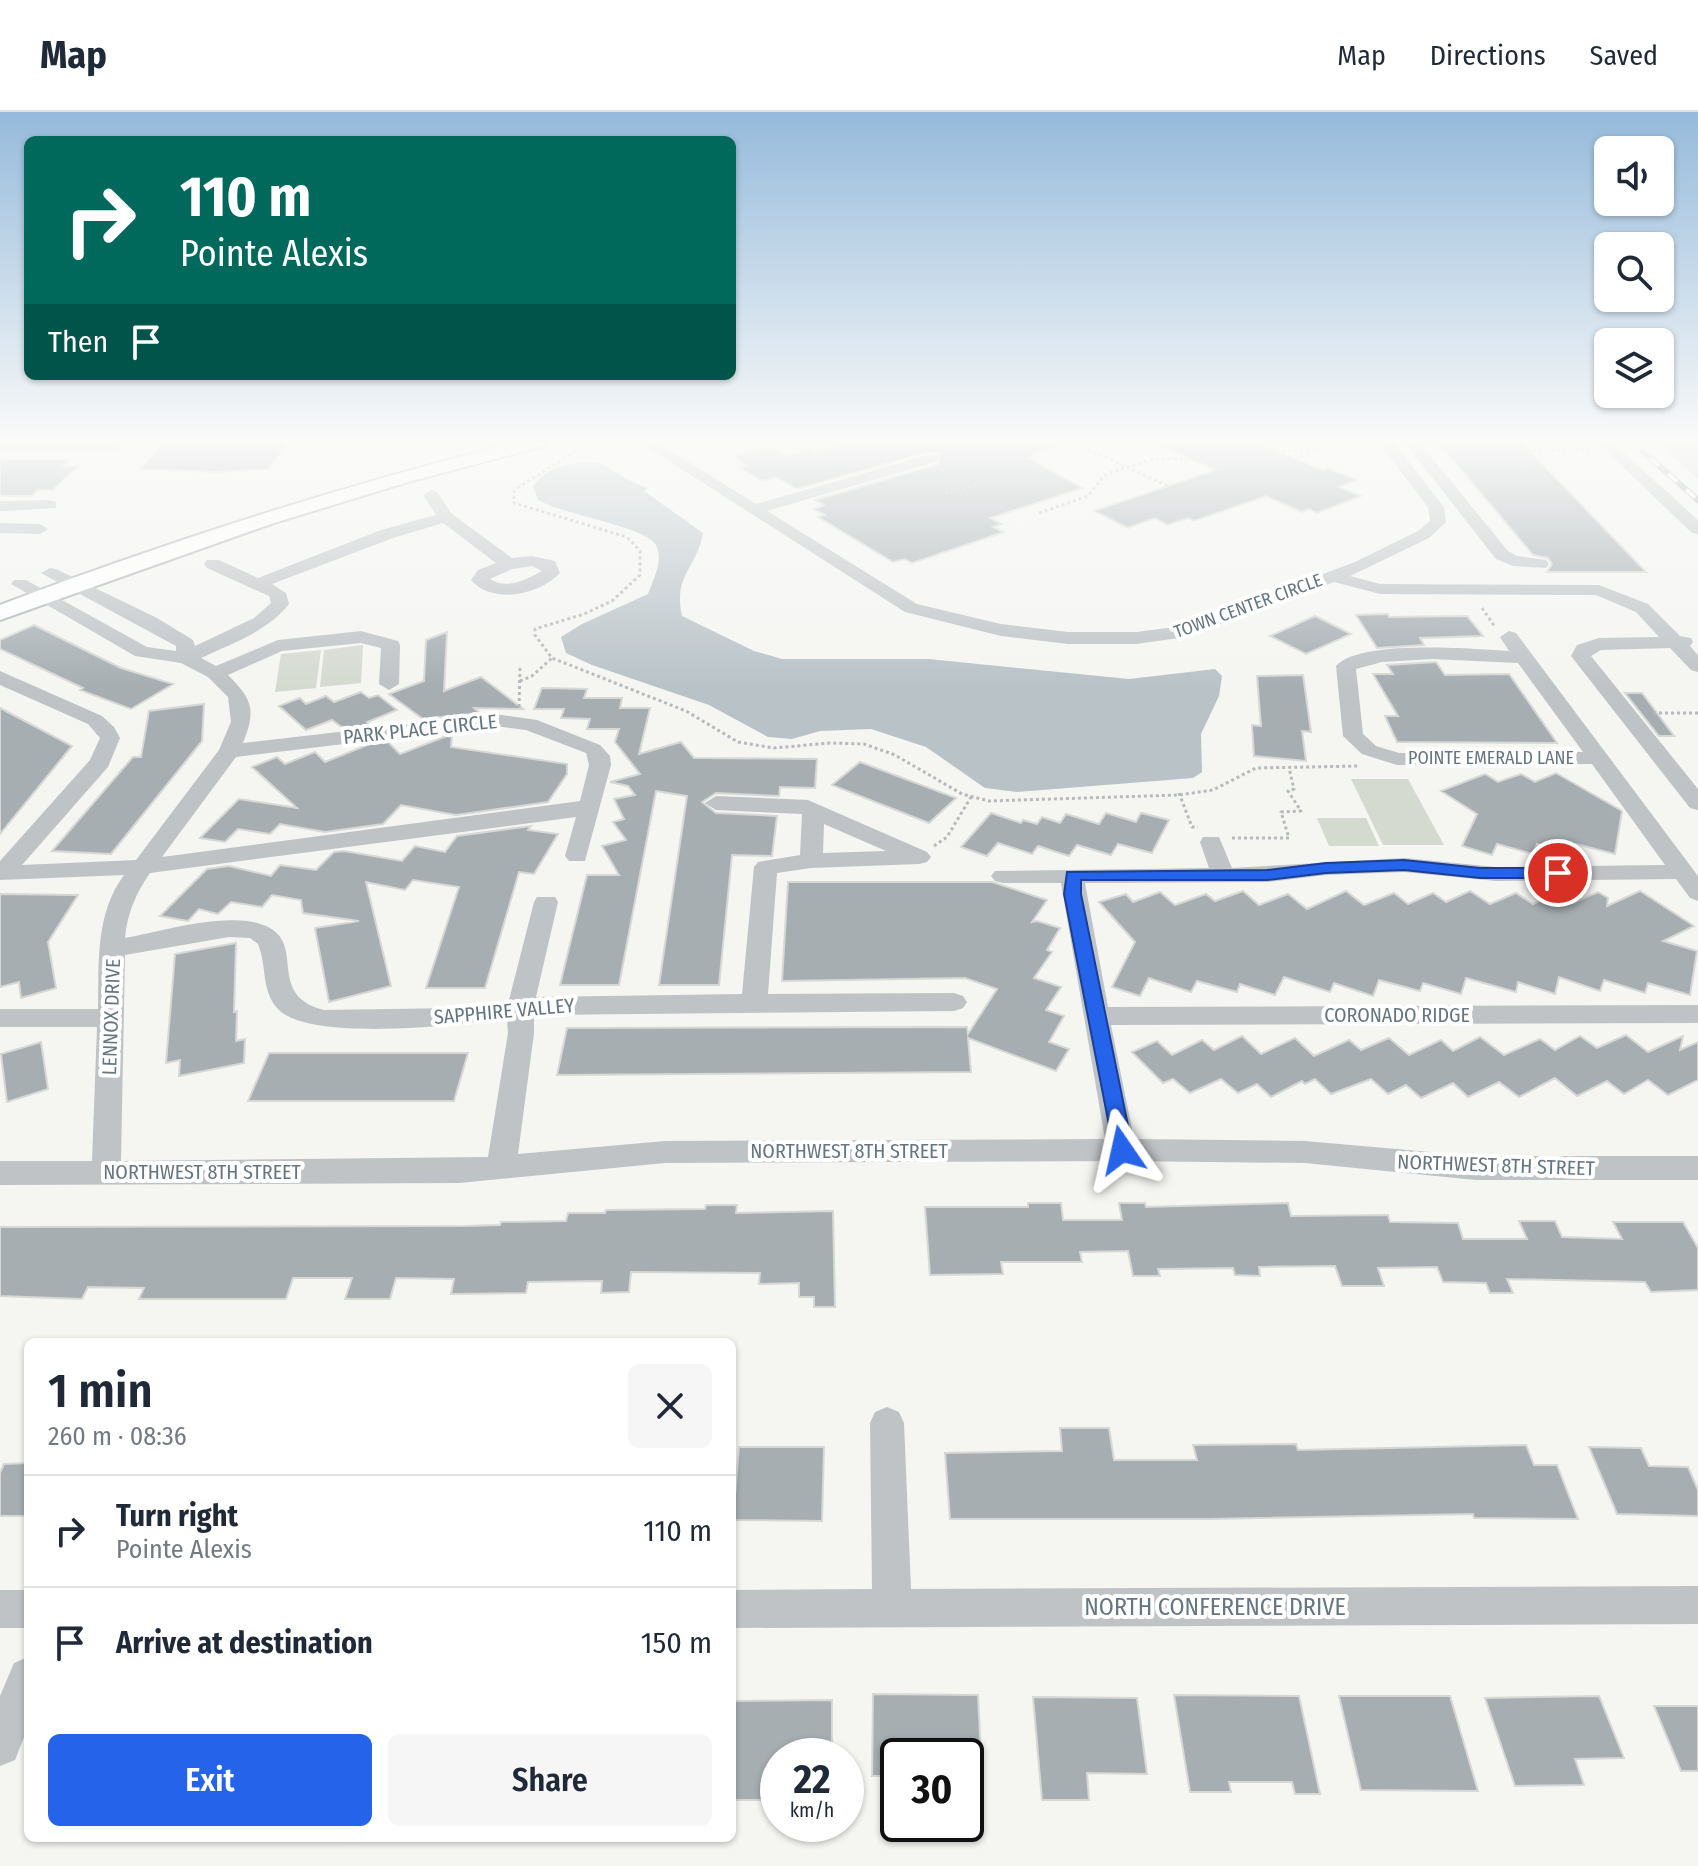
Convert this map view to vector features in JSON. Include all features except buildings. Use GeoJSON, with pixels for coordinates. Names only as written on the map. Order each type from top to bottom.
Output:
{"type":"FeatureCollection","features":[{"type":"Feature","properties":{"kind":"main road"},"geometry":{"type":"LineString","coordinates":[[10,589],[190,524]]}},
{"type":"Feature","properties":{"kind":"main road"},"geometry":{"type":"LineString","coordinates":[[0,613],[243,524]]}},
{"type":"Feature","properties":{"kind":"street"},"geometry":{"type":"LineString","coordinates":[[257,584],[387,534],[422,524]]}},
{"type":"Feature","properties":{"kind":"street"},"geometry":{"type":"LineString","coordinates":[[455,524],[509,564]]}},
{"type":"Feature","properties":{"kind":"street","name":"TOWN CENTER CIRCLE"},"geometry":{"type":"LineString","coordinates":[[775,524],[911,608],[1001,630],[1068,638],[1162,636],[1186,631],[1334,576],[1426,536],[1436,524]]}},
{"type":"Feature","properties":{"kind":"street","name":"TOWN CENTER CIRCLE"},"geometry":{"type":"LineString","coordinates":[[803,524],[947,618]]}},
{"type":"Feature","properties":{"kind":"street"},"geometry":{"type":"LineString","coordinates":[[1477,524],[1502,555],[1513,561],[1540,564]]}},
{"type":"Feature","properties":{"kind":"street"},"geometry":{"type":"LineString","coordinates":[[0,528],[40,529]]}},
{"type":"Feature","properties":{"kind":"street"},"geometry":{"type":"LineString","coordinates":[[186,658],[261,622],[276,610],[280,598],[277,593],[213,564]]}},
{"type":"Feature","properties":{"kind":"street","name":"LENNOX DRIVE"},"geometry":{"type":"LineString","coordinates":[[50,573],[150,622],[186,644],[186,658]]}},
{"type":"Feature","properties":{"kind":"street"},"geometry":{"type":"LineString","coordinates":[[1334,576],[1367,588],[1610,592],[1640,607],[1698,666]]}},
{"type":"Feature","properties":{"kind":"street","name":"LENNOX DRIVE"},"geometry":{"type":"LineString","coordinates":[[10,589],[41,596],[142,652],[186,658],[215,673],[237,695],[241,708],[241,722],[229,751],[141,867],[118,910],[113,949],[106,1173]]}},
{"type":"Feature","properties":{"kind":"street"},"geometry":{"type":"LineString","coordinates":[[215,673],[278,646],[361,637],[391,645],[389,684]]}},
{"type":"Feature","properties":{"kind":"street"},"geometry":{"type":"LineString","coordinates":[[1509,637],[1698,893]]}},
{"type":"Feature","properties":{"kind":"street"},"geometry":{"type":"LineString","coordinates":[[1698,642],[1599,644],[1584,649],[1581,656],[1698,803]]}},
{"type":"Feature","properties":{"kind":"street","name":"POINTE EMERALD LANE"},"geometry":{"type":"LineString","coordinates":[[1524,657],[1385,655],[1362,658],[1346,666],[1353,736],[1369,750],[1386,756],[1598,758]]}},
{"type":"Feature","properties":{"kind":"street"},"geometry":{"type":"LineString","coordinates":[[0,677],[29,693],[95,720],[110,738],[100,762],[1,873]]}},
{"type":"Feature","properties":{"kind":"street","name":"PARK PLACE CIRCLE"},"geometry":{"type":"LineString","coordinates":[[229,751],[506,720],[530,724],[593,749],[599,756],[600,765],[577,856]]}},
{"type":"Feature","properties":{"kind":"street"},"geometry":{"type":"LineString","coordinates":[[716,803],[800,805],[919,857]]}},
{"type":"Feature","properties":{"kind":"street"},"geometry":{"type":"LineString","coordinates":[[1,873],[141,867],[572,811],[590,805]]}},
{"type":"Feature","properties":{"kind":"street"},"geometry":{"type":"LineString","coordinates":[[811,861],[813,809]]}},
{"type":"Feature","properties":{"kind":"street"},"geometry":{"type":"LineString","coordinates":[[1213,832],[1223,875]]}},
{"type":"Feature","properties":{"kind":"street"},"geometry":{"type":"LineString","coordinates":[[754,1004],[766,867],[811,861],[919,857]]}},
{"type":"Feature","properties":{"kind":"street"},"geometry":{"type":"LineString","coordinates":[[1003,876],[1223,875],[1404,865],[1488,873],[1683,872]]}},
{"type":"Feature","properties":{"kind":"street"},"geometry":{"type":"LineString","coordinates":[[1073,875],[1073,894],[1122,1150]]}},
{"type":"Feature","properties":{"kind":"street"},"geometry":{"type":"LineString","coordinates":[[501,1169],[521,1033],[520,1007],[546,902]]}},
{"type":"Feature","properties":{"kind":"street","name":"SAPPHIRE VALLEY"},"geometry":{"type":"LineString","coordinates":[[113,949],[228,930],[260,932],[269,939],[283,1002],[307,1017],[456,1017],[520,1007],[954,1002]]}},
{"type":"Feature","properties":{"kind":"street","name":"CORONADO RIDGE"},"geometry":{"type":"LineString","coordinates":[[1096,1016],[1698,1014]]}},
{"type":"Feature","properties":{"kind":"street"},"geometry":{"type":"LineString","coordinates":[[0,1018],[111,1018]]}},
{"type":"Feature","properties":{"kind":"street","name":"NORTHWEST 8TH STREET"},"geometry":{"type":"LineString","coordinates":[[0,1173],[501,1169],[665,1152],[1122,1150],[1305,1152],[1476,1168],[1698,1168]]}},
{"type":"Feature","properties":{"kind":"street"},"geometry":{"type":"LineString","coordinates":[[887,1423],[892,1609]]}},
{"type":"Feature","properties":{"kind":"street","name":"NORTH CONFERENCE DRIVE"},"geometry":{"type":"LineString","coordinates":[[736,1609],[1698,1605]]}},
{"type":"Feature","properties":{"kind":"street"},"geometry":{"type":"LineString","coordinates":[[0,1609],[24,1609]]}},
{"type":"Feature","properties":{"kind":"street"},"geometry":{"type":"LineString","coordinates":[[0,1745],[24,1687]]}},
{"type":"Feature","properties":{"kind":"path"},"geometry":{"type":"LineString","coordinates":[[578,524],[619,534],[636,545],[642,560],[640,575],[612,601],[584,614],[535,629],[535,635],[552,658],[686,711],[704,726],[745,744],[771,748],[831,742],[889,750],[921,768],[945,790],[971,797],[1033,804],[1070,798],[1216,789],[1254,768],[1345,769],[1368,765],[1386,756]]}},
{"type":"Feature","properties":{"kind":"path"},"geometry":{"type":"LineString","coordinates":[[520,681],[532,676],[552,658]]}},
{"type":"Feature","properties":{"kind":"path"},"geometry":{"type":"LineString","coordinates":[[506,720],[508,714],[521,705],[520,667]]}},
{"type":"Feature","properties":{"kind":"path"},"geometry":{"type":"LineString","coordinates":[[1627,714],[1698,713]]}},
{"type":"Feature","properties":{"kind":"path"},"geometry":{"type":"LineString","coordinates":[[1179,793],[1192,827],[1230,838],[1289,838],[1281,812],[1301,811],[1288,791],[1294,789],[1289,768]]}},
{"type":"Feature","properties":{"kind":"path"},"geometry":{"type":"LineString","coordinates":[[919,857],[947,837],[971,797]]}},
{"type":"Feature","properties":{"kind":"shaded area"},"geometry":{"type":"Polygon","coordinates":[[[612,524],[690,524],[703,533],[683,581],[682,616],[754,651],[782,659],[929,659],[1129,679],[1215,669],[1222,676],[1219,696],[1201,734],[1202,772],[1193,778],[1017,792],[985,788],[926,747],[871,729],[820,731],[792,739],[768,737],[709,705],[592,665],[566,653],[561,637],[648,594],[658,563],[656,545],[649,538],[612,524]]]}},
{"type":"Feature","properties":{"kind":"shaded area"},"geometry":{"type":"Polygon","coordinates":[[[363,645],[361,683],[320,687],[324,650],[363,645]]]}},
{"type":"Feature","properties":{"kind":"shaded area"},"geometry":{"type":"Polygon","coordinates":[[[321,650],[316,688],[275,692],[281,654],[321,650]]]}},
{"type":"Feature","properties":{"kind":"shaded area"},"geometry":{"type":"Polygon","coordinates":[[[1351,779],[1408,779],[1444,845],[1383,845],[1351,779]]]}},
{"type":"Feature","properties":{"kind":"shaded area"},"geometry":{"type":"Polygon","coordinates":[[[1317,818],[1366,818],[1379,846],[1329,846],[1317,818]]]}},
{"type":"Feature","properties":{"kind":"route"},"geometry":{"type":"LineString","coordinates":[[1122,1150],[1073,894],[1073,875],[1267,875],[1326,868],[1404,865],[1480,873],[1558,873]]}}]}
